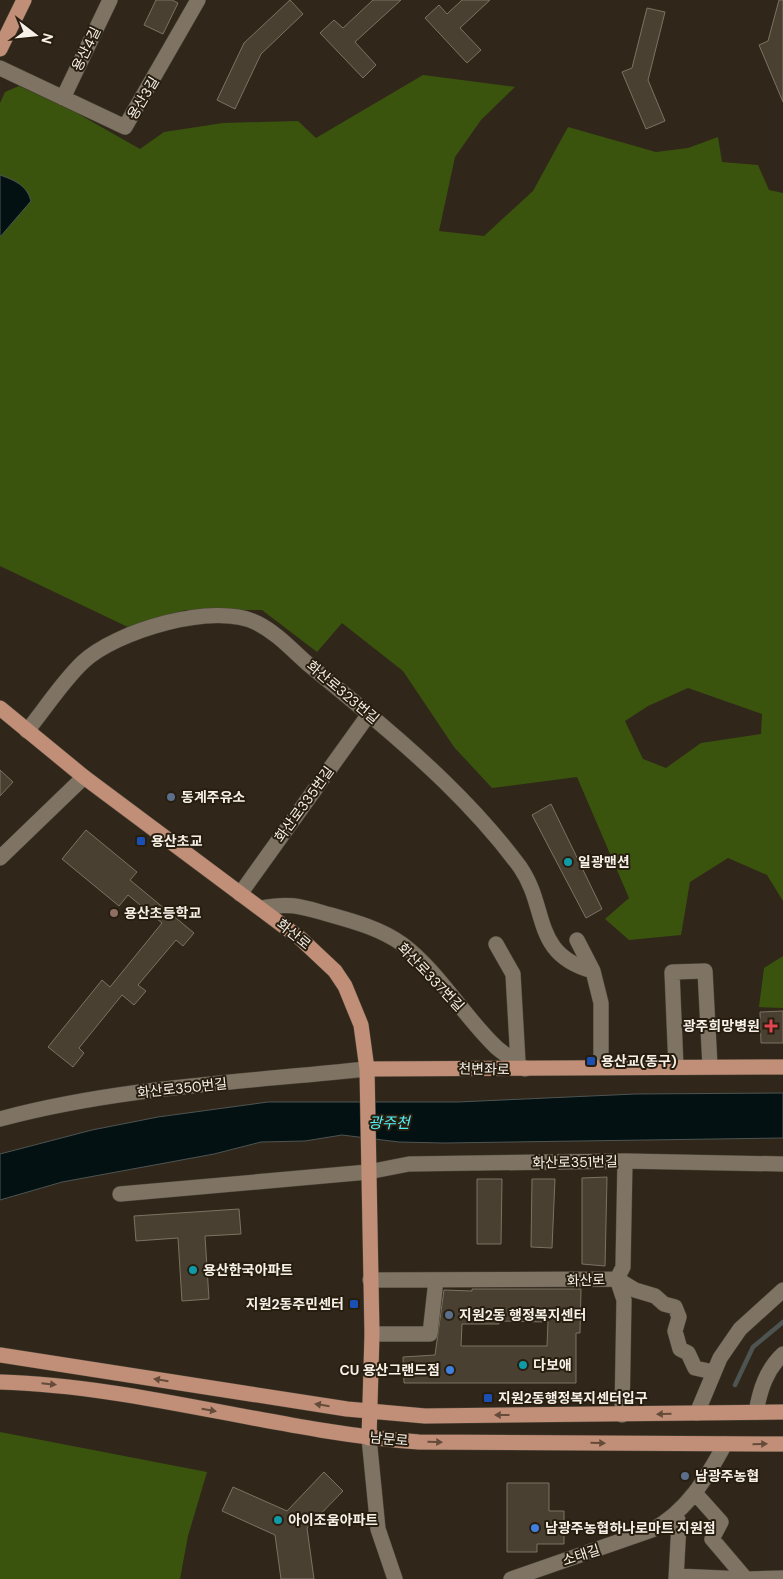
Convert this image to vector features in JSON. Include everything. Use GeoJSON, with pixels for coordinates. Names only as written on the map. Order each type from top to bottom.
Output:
{"type":"FeatureCollection","features":[{"type":"Feature","properties":{"kind":"main road"},"geometry":{"type":"LineString","coordinates":[[0,49],[24,0]]}},
{"type":"Feature","properties":{"kind":"main road","name":"화산로"},"geometry":{"type":"LineString","coordinates":[[0,708],[84,777],[260,908],[323,958],[345,986],[361,1025],[367,1069],[372,1334],[369,1438]]}},
{"type":"Feature","properties":{"kind":"main road","name":"천변좌로"},"geometry":{"type":"LineString","coordinates":[[367,1069],[522,1066],[601,1068],[783,1066]]}},
{"type":"Feature","properties":{"kind":"main road","name":"남문로"},"geometry":{"type":"LineString","coordinates":[[0,1355],[370,1411],[424,1416],[783,1412]]}},
{"type":"Feature","properties":{"kind":"main road","name":"남문로"},"geometry":{"type":"LineString","coordinates":[[0,1382],[54,1385],[132,1396],[369,1438],[419,1442],[783,1444]]}},
{"type":"Feature","properties":{"kind":"street","name":"용산4길"},"geometry":{"type":"LineString","coordinates":[[62,98],[110,0]]}},
{"type":"Feature","properties":{"kind":"street","name":"용산3길"},"geometry":{"type":"LineString","coordinates":[[0,68],[125,127],[198,0]]}},
{"type":"Feature","properties":{"kind":"street","name":"화산로323번길"},"geometry":{"type":"LineString","coordinates":[[27,731],[82,663],[115,640],[164,624],[213,616],[243,617],[266,628],[368,714],[459,796],[504,846],[521,869],[535,893],[539,916],[546,936],[568,961],[593,971]]}},
{"type":"Feature","properties":{"kind":"street","name":"화산로335번길"},"geometry":{"type":"LineString","coordinates":[[240,894],[368,714]]}},
{"type":"Feature","properties":{"kind":"street"},"geometry":{"type":"LineString","coordinates":[[0,858],[84,777]]}},
{"type":"Feature","properties":{"kind":"street","name":"화산로337번길"},"geometry":{"type":"LineString","coordinates":[[260,908],[284,903],[301,906],[370,927],[389,936],[403,945],[436,977],[496,1047],[522,1066]]}},
{"type":"Feature","properties":{"kind":"street"},"geometry":{"type":"LineString","coordinates":[[577,940],[593,971],[601,1002],[601,1068]]}},
{"type":"Feature","properties":{"kind":"street","name":"천변좌로"},"geometry":{"type":"LineString","coordinates":[[496,944],[513,974],[522,1066]]}},
{"type":"Feature","properties":{"kind":"street"},"geometry":{"type":"LineString","coordinates":[[676,1067],[672,972],[705,971],[710,1066]]}},
{"type":"Feature","properties":{"kind":"street","name":"화산로350번길"},"geometry":{"type":"LineString","coordinates":[[0,1119],[56,1106],[141,1092],[367,1069]]}},
{"type":"Feature","properties":{"kind":"street","name":"화산로351번길"},"geometry":{"type":"LineString","coordinates":[[120,1194],[368,1172],[409,1164],[625,1161],[783,1164]]}},
{"type":"Feature","properties":{"kind":"street","name":"화산로"},"geometry":{"type":"LineString","coordinates":[[370,1280],[616,1278],[623,1267],[625,1161]]}},
{"type":"Feature","properties":{"kind":"street"},"geometry":{"type":"LineString","coordinates":[[616,1278],[634,1290],[655,1296],[664,1304],[675,1307],[679,1317],[675,1331],[680,1349],[688,1353],[694,1368],[713,1372]]}},
{"type":"Feature","properties":{"kind":"street"},"geometry":{"type":"LineString","coordinates":[[616,1278],[624,1300],[622,1415]]}},
{"type":"Feature","properties":{"kind":"street"},"geometry":{"type":"LineString","coordinates":[[372,1334],[430,1334],[436,1280]]}},
{"type":"Feature","properties":{"kind":"street"},"geometry":{"type":"LineString","coordinates":[[697,1413],[713,1372],[740,1329],[783,1290]]}},
{"type":"Feature","properties":{"kind":"street"},"geometry":{"type":"LineString","coordinates":[[756,1412],[761,1387],[783,1354]]}},
{"type":"Feature","properties":{"kind":"street"},"geometry":{"type":"LineString","coordinates":[[369,1438],[378,1528],[395,1579]]}},
{"type":"Feature","properties":{"kind":"street","name":"소태길"},"geometry":{"type":"LineString","coordinates":[[511,1579],[652,1530],[676,1515],[704,1483],[725,1444]]}},
{"type":"Feature","properties":{"kind":"street"},"geometry":{"type":"LineString","coordinates":[[696,1493],[721,1522],[712,1540],[746,1579]]}},
{"type":"Feature","properties":{"kind":"street"},"geometry":{"type":"LineString","coordinates":[[676,1515],[679,1523],[676,1578],[783,1578]]}},
{"type":"Feature","properties":{"kind":"green space"},"geometry":{"type":"Polygon","coordinates":[[[423,75],[515,87],[481,120],[455,157],[439,231],[484,236],[533,191],[568,127],[656,152],[688,148],[718,137],[722,162],[758,165],[769,190],[783,193],[783,901],[767,875],[728,858],[690,882],[681,935],[629,940],[605,919],[629,898],[577,777],[492,788],[454,747],[403,671],[342,623],[317,652],[262,610],[185,610],[132,629],[0,566],[0,103],[5,92],[19,86],[75,112],[140,149],[164,132],[223,123],[298,121],[316,138],[423,75]],[[688,688],[648,706],[625,721],[643,759],[666,768],[701,743],[761,734],[762,714],[688,688]]]}},
{"type":"Feature","properties":{"kind":"green space"},"geometry":{"type":"Polygon","coordinates":[[[783,956],[783,1008],[759,1007],[764,968],[783,956]]]}},
{"type":"Feature","properties":{"kind":"green space"},"geometry":{"type":"Polygon","coordinates":[[[0,1432],[207,1472],[188,1536],[180,1579],[0,1579],[0,1432]]]}},
{"type":"Feature","properties":{"kind":"water"},"geometry":{"type":"Polygon","coordinates":[[[0,175],[15,181],[23,187],[31,201],[0,237],[0,175]]]}},
{"type":"Feature","properties":{"kind":"water","name":"광주천"},"geometry":{"type":"Polygon","coordinates":[[[783,1093],[783,1138],[444,1143],[399,1142],[342,1135],[305,1141],[261,1142],[214,1154],[62,1182],[0,1200],[0,1154],[92,1130],[158,1117],[268,1102],[458,1102],[635,1094],[783,1093]]]}},
{"type":"Feature","properties":{"kind":"building"},"geometry":{"type":"Polygon","coordinates":[[[156,0],[172,0],[178,3],[163,34],[144,25],[156,0]]]}},
{"type":"Feature","properties":{"kind":"building"},"geometry":{"type":"Polygon","coordinates":[[[290,0],[303,14],[261,54],[235,109],[217,100],[244,43],[290,0]]]}},
{"type":"Feature","properties":{"kind":"building"},"geometry":{"type":"Polygon","coordinates":[[[373,0],[401,0],[355,42],[376,65],[363,78],[320,33],[334,20],[343,28],[373,0]]]}},
{"type":"Feature","properties":{"kind":"building"},"geometry":{"type":"Polygon","coordinates":[[[462,0],[490,0],[460,28],[481,50],[467,63],[425,18],[439,5],[447,14],[462,0]]]}},
{"type":"Feature","properties":{"kind":"building"},"geometry":{"type":"Polygon","coordinates":[[[779,0],[783,0],[783,102],[759,45],[768,41],[779,0]]]}},
{"type":"Feature","properties":{"kind":"building"},"geometry":{"type":"Polygon","coordinates":[[[647,8],[665,12],[648,80],[665,121],[646,129],[622,72],[632,68],[647,8]]]}},
{"type":"Feature","properties":{"kind":"building"},"geometry":{"type":"Polygon","coordinates":[[[0,770],[13,782],[0,796],[0,770]]]}},
{"type":"Feature","properties":{"kind":"building","name":"일광맨션"},"geometry":{"type":"Polygon","coordinates":[[[551,804],[602,909],[586,918],[532,815],[551,804]]]}},
{"type":"Feature","properties":{"kind":"building"},"geometry":{"type":"Polygon","coordinates":[[[86,830],[137,872],[130,880],[194,933],[183,946],[176,940],[138,985],[146,991],[134,1005],[122,995],[79,1048],[84,1053],[73,1067],[48,1047],[102,980],[110,987],[162,923],[128,895],[119,906],[62,859],[86,830]]]}},
{"type":"Feature","properties":{"kind":"building","name":"광주희망병원"},"geometry":{"type":"Polygon","coordinates":[[[783,1011],[783,1043],[761,1043],[760,1012],[783,1011]]]}},
{"type":"Feature","properties":{"kind":"building"},"geometry":{"type":"Polygon","coordinates":[[[607,1177],[605,1266],[582,1264],[582,1178],[607,1177]]]}},
{"type":"Feature","properties":{"kind":"building"},"geometry":{"type":"Polygon","coordinates":[[[477,1179],[502,1179],[501,1244],[477,1244],[477,1179]]]}},
{"type":"Feature","properties":{"kind":"building"},"geometry":{"type":"Polygon","coordinates":[[[532,1179],[555,1179],[552,1248],[531,1247],[532,1179]]]}},
{"type":"Feature","properties":{"kind":"building","name":"용산한국아파트"},"geometry":{"type":"Polygon","coordinates":[[[239,1209],[241,1234],[205,1236],[209,1299],[182,1301],[178,1238],[136,1241],[134,1216],[239,1209]]]}},
{"type":"Feature","properties":{"kind":"building"},"geometry":{"type":"Polygon","coordinates":[[[472,1289],[581,1289],[580,1333],[576,1333],[576,1383],[404,1383],[403,1357],[435,1355],[444,1290],[472,1291],[472,1289]],[[499,1321],[499,1324],[462,1324],[461,1346],[547,1346],[548,1322],[499,1321]]]}},
{"type":"Feature","properties":{"kind":"building","name":"아이조움아파트"},"geometry":{"type":"Polygon","coordinates":[[[324,1472],[343,1491],[307,1528],[314,1579],[281,1579],[275,1535],[222,1511],[233,1487],[287,1511],[324,1472]]]}},
{"type":"Feature","properties":{"kind":"building","name":"남광주농협하나로마트 지원점"},"geometry":{"type":"Polygon","coordinates":[[[507,1483],[549,1483],[549,1511],[564,1511],[564,1544],[537,1544],[537,1552],[507,1552],[507,1483]]]}},
{"type":"Feature","properties":{"kind":"waterway"},"geometry":{"type":"LineString","coordinates":[[735,1385],[753,1347],[783,1322]]}},
{"type":"Feature","properties":{"kind":"place","name":"동계주유소"},"geometry":{"type":"Point","coordinates":[171,797]}},
{"type":"Feature","properties":{"kind":"place","name":"용산초교"},"geometry":{"type":"Point","coordinates":[141,841]}},
{"type":"Feature","properties":{"kind":"place","name":"일광맨션"},"geometry":{"type":"Point","coordinates":[568,862]}},
{"type":"Feature","properties":{"kind":"place","name":"용산초등학교"},"geometry":{"type":"Point","coordinates":[114,913]}},
{"type":"Feature","properties":{"kind":"place","name":"광주희망병원"},"geometry":{"type":"Point","coordinates":[771,1026]}},
{"type":"Feature","properties":{"kind":"place","name":"용산교(동구)"},"geometry":{"type":"Point","coordinates":[591,1061]}},
{"type":"Feature","properties":{"kind":"place","name":"용산한국아파트"},"geometry":{"type":"Point","coordinates":[193,1270]}},
{"type":"Feature","properties":{"kind":"place","name":"지원2동주민센터"},"geometry":{"type":"Point","coordinates":[354,1304]}},
{"type":"Feature","properties":{"kind":"place","name":"지원2동 행정복지센터"},"geometry":{"type":"Point","coordinates":[449,1315]}},
{"type":"Feature","properties":{"kind":"place","name":"다보애"},"geometry":{"type":"Point","coordinates":[523,1365]}},
{"type":"Feature","properties":{"kind":"place","name":"CU 용산그랜드점"},"geometry":{"type":"Point","coordinates":[450,1370]}},
{"type":"Feature","properties":{"kind":"place","name":"지원2동행정복지센터입구"},"geometry":{"type":"Point","coordinates":[488,1398]}},
{"type":"Feature","properties":{"kind":"place","name":"남광주농협"},"geometry":{"type":"Point","coordinates":[685,1476]}},
{"type":"Feature","properties":{"kind":"place","name":"아이조움아파트"},"geometry":{"type":"Point","coordinates":[278,1520]}},
{"type":"Feature","properties":{"kind":"place","name":"남광주농협하나로마트 지원점"},"geometry":{"type":"Point","coordinates":[535,1528]}}]}
